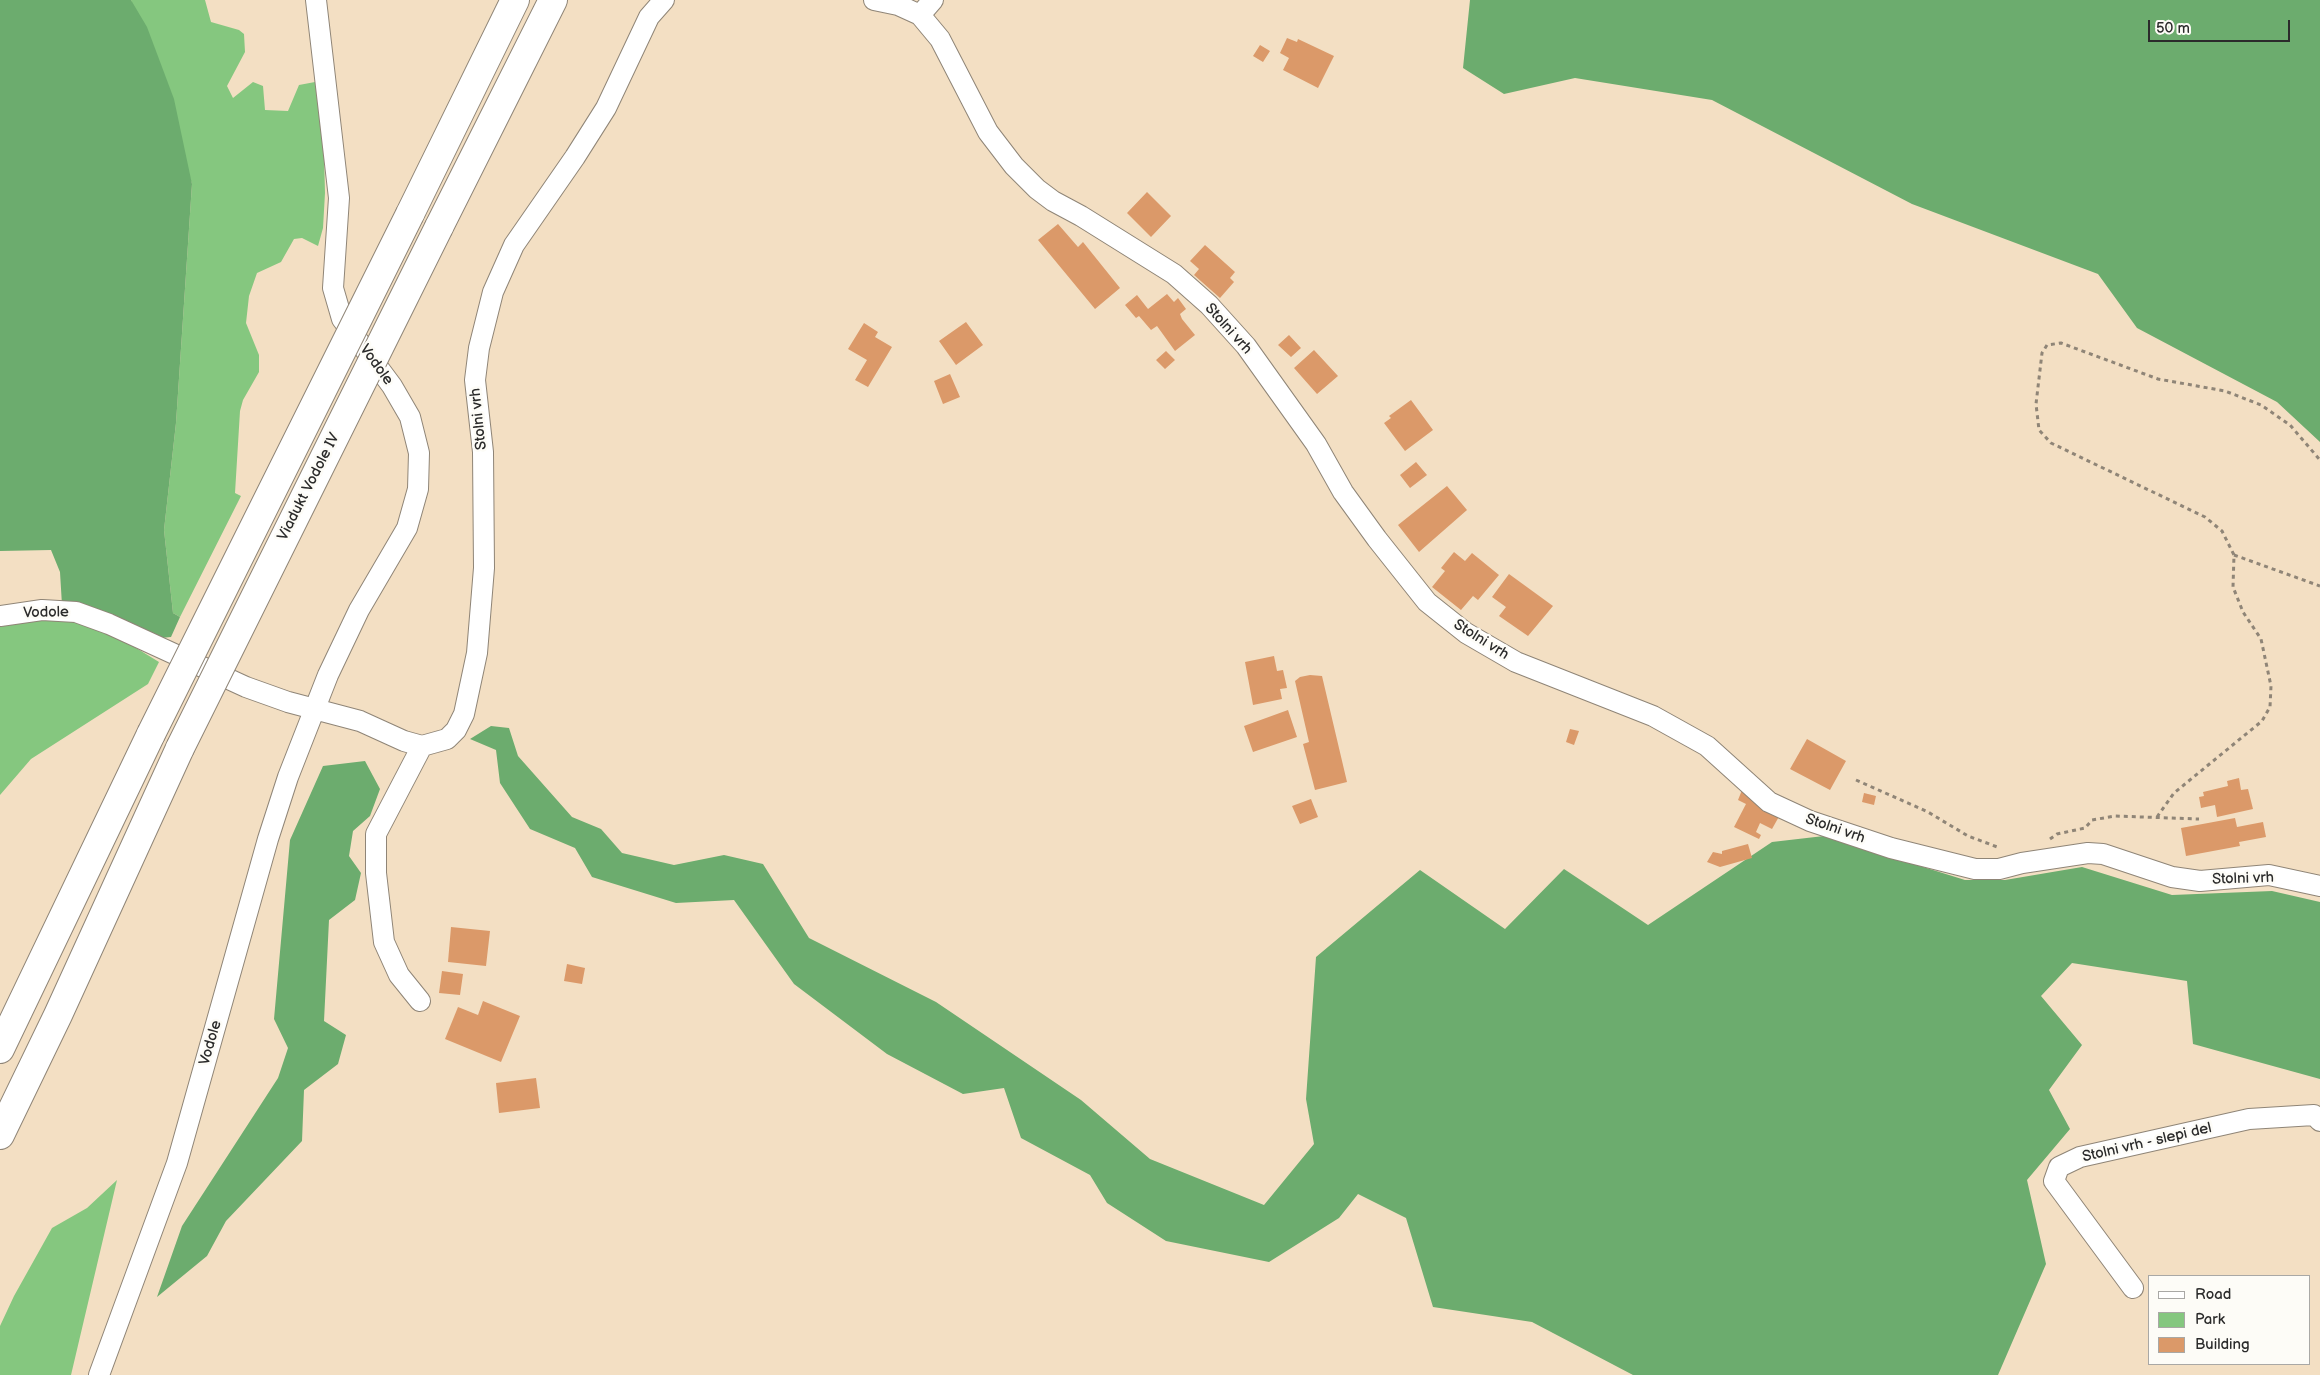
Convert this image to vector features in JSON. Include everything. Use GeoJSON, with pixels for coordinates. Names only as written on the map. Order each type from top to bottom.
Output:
{"type":"FeatureCollection","features":[{"type":"Feature","properties":{"kind":"highway","name":"Viadukt Vodole IV"},"geometry":{"type":"LineString","coordinates":[[0,1048],[151,734],[515,0]]}},
{"type":"Feature","properties":{"kind":"highway","name":"Viadukt Vodole IV"},"geometry":{"type":"LineString","coordinates":[[0,1135],[58,1015],[180,748],[553,0]]}},
{"type":"Feature","properties":{"kind":"street","name":"Vodole"},"geometry":{"type":"LineString","coordinates":[[99,1375],[177,1162],[268,839],[314,708],[359,610],[408,528],[418,489],[419,453],[410,417],[392,386],[342,319],[333,288],[339,198],[316,0]]}},
{"type":"Feature","properties":{"kind":"street","name":"Stolni vrh"},"geometry":{"type":"LineString","coordinates":[[422,746],[448,739],[456,730],[468,700],[477,652],[484,568],[483,452],[475,380],[479,348],[493,292],[514,245],[575,157],[606,108],[649,18],[664,0]]}},
{"type":"Feature","properties":{"kind":"street","name":"Stolni vrh"},"geometry":{"type":"LineString","coordinates":[[874,0],[898,5],[920,15],[940,39],[988,132],[1014,166],[1053,202],[1174,274],[1209,305],[1246,346],[1316,444],[1343,492],[1383,546],[1427,602],[1466,633],[1516,662],[1653,716],[1708,746],[1769,802],[1810,821],[1891,848],[1975,869],[1999,869],[2069,856],[2103,854],[2172,877],[2200,881],[2269,875],[2320,886]]}},
{"type":"Feature","properties":{"kind":"street"},"geometry":{"type":"LineString","coordinates":[[920,15],[934,0]]}},
{"type":"Feature","properties":{"kind":"street","name":"Vodole"},"geometry":{"type":"LineString","coordinates":[[0,616],[42,610],[76,612],[110,624],[246,686],[288,702],[314,708]]}},
{"type":"Feature","properties":{"kind":"street"},"geometry":{"type":"LineString","coordinates":[[314,708],[360,721],[404,741],[422,746],[376,834],[377,889],[384,942],[399,975],[420,1001]]}},
{"type":"Feature","properties":{"kind":"street","name":"Stolni vrh - slepi del"},"geometry":{"type":"LineString","coordinates":[[2133,1288],[2054,1181],[2059,1167],[2080,1157],[2250,1119],[2314,1115],[2320,1121]]}},
{"type":"Feature","properties":{"kind":"path"},"geometry":{"type":"LineString","coordinates":[[2158,817],[2174,793],[2262,721],[2270,707],[2271,686],[2261,639],[2243,612],[2233,587],[2234,555],[2222,531],[2205,517],[2051,443],[2039,430],[2036,404],[2042,353],[2047,345],[2061,343],[2158,379],[2225,391],[2261,405],[2290,425],[2320,460]]}},
{"type":"Feature","properties":{"kind":"path"},"geometry":{"type":"LineString","coordinates":[[2234,555],[2320,586]]}},
{"type":"Feature","properties":{"kind":"path"},"geometry":{"type":"LineString","coordinates":[[1856,780],[1928,812],[1968,836],[2006,851]]}},
{"type":"Feature","properties":{"kind":"path"},"geometry":{"type":"LineString","coordinates":[[2085,828],[2092,820],[2115,816],[2199,819]]}},
{"type":"Feature","properties":{"kind":"green space"},"geometry":{"type":"Polygon","coordinates":[[[0,0],[131,0],[147,27],[174,99],[192,184],[176,423],[164,530],[173,613],[180,617],[171,637],[161,638],[62,605],[60,572],[51,550],[0,551],[0,0]]]}},
{"type":"Feature","properties":{"kind":"green space"},"geometry":{"type":"Polygon","coordinates":[[[131,0],[205,0],[211,22],[239,30],[244,34],[245,52],[227,86],[233,98],[253,82],[263,86],[265,110],[288,111],[299,85],[315,82],[323,113],[325,193],[323,228],[318,246],[302,238],[294,239],[281,262],[257,273],[249,296],[246,323],[259,355],[259,372],[243,400],[240,411],[235,493],[241,496],[180,617],[173,613],[164,530],[176,423],[192,184],[131,0]]]}},
{"type":"Feature","properties":{"kind":"green space"},"geometry":{"type":"Polygon","coordinates":[[[1470,0],[2320,0],[2320,442],[2277,402],[2137,328],[2098,274],[1912,204],[1712,100],[1575,78],[1504,94],[1463,68],[1470,0]]]}},
{"type":"Feature","properties":{"kind":"green space"},"geometry":{"type":"Polygon","coordinates":[[[53,615],[110,632],[159,662],[148,684],[31,759],[0,795],[0,622],[53,615]]]}},
{"type":"Feature","properties":{"kind":"green space"},"geometry":{"type":"Polygon","coordinates":[[[491,726],[509,728],[518,756],[572,817],[601,829],[622,853],[674,865],[724,855],[763,864],[809,938],[936,1002],[1081,1100],[1150,1159],[1264,1205],[1314,1144],[1306,1099],[1316,957],[1420,870],[1505,929],[1564,869],[1648,925],[1772,842],[1824,836],[1965,880],[2005,880],[2082,867],[2172,895],[2272,891],[2320,902],[2320,1079],[2193,1044],[2187,981],[2072,963],[2041,996],[2082,1045],[2049,1090],[2070,1129],[2027,1180],[2046,1264],[1998,1375],[1633,1375],[1532,1322],[1433,1307],[1406,1218],[1358,1194],[1339,1218],[1269,1262],[1166,1241],[1107,1203],[1090,1175],[1021,1138],[1004,1088],[963,1094],[887,1054],[794,984],[734,900],[676,903],[592,877],[575,848],[530,829],[500,783],[496,750],[470,739],[491,726]]]}},
{"type":"Feature","properties":{"kind":"green space"},"geometry":{"type":"Polygon","coordinates":[[[365,761],[380,789],[370,816],[353,831],[349,856],[361,873],[355,900],[329,920],[324,1021],[346,1035],[338,1064],[304,1090],[302,1141],[226,1221],[207,1256],[157,1297],[182,1226],[278,1078],[288,1048],[274,1019],[290,840],[323,766],[365,761]]]}},
{"type":"Feature","properties":{"kind":"green space"},"geometry":{"type":"Polygon","coordinates":[[[117,1180],[71,1375],[0,1375],[0,1326],[14,1296],[52,1228],[87,1208],[117,1180]]]}},
{"type":"Feature","properties":{"kind":"building"},"geometry":{"type":"Polygon","coordinates":[[[1287,38],[1297,42],[1298,39],[1334,56],[1318,88],[1283,70],[1289,58],[1280,53],[1287,38]]]}},
{"type":"Feature","properties":{"kind":"building"},"geometry":{"type":"Polygon","coordinates":[[[1260,45],[1270,51],[1263,62],[1253,56],[1260,45]]]}},
{"type":"Feature","properties":{"kind":"building"},"geometry":{"type":"Polygon","coordinates":[[[1147,192],[1171,216],[1151,237],[1127,213],[1147,192]]]}},
{"type":"Feature","properties":{"kind":"building"},"geometry":{"type":"Polygon","coordinates":[[[1058,224],[1078,247],[1083,242],[1120,288],[1095,309],[1038,240],[1058,224]]]}},
{"type":"Feature","properties":{"kind":"building"},"geometry":{"type":"Polygon","coordinates":[[[1205,245],[1235,272],[1230,278],[1234,282],[1220,298],[1194,275],[1199,269],[1190,261],[1205,245]]]}},
{"type":"Feature","properties":{"kind":"building"},"geometry":{"type":"Polygon","coordinates":[[[1167,294],[1174,302],[1178,298],[1186,309],[1180,314],[1195,335],[1175,351],[1157,326],[1151,330],[1139,316],[1136,318],[1125,305],[1137,295],[1148,309],[1167,294]]]}},
{"type":"Feature","properties":{"kind":"building"},"geometry":{"type":"Polygon","coordinates":[[[966,322],[983,345],[956,365],[939,341],[966,322]]]}},
{"type":"Feature","properties":{"kind":"building"},"geometry":{"type":"Polygon","coordinates":[[[864,323],[878,332],[875,337],[892,347],[868,387],[855,380],[867,360],[848,349],[864,323]]]}},
{"type":"Feature","properties":{"kind":"building"},"geometry":{"type":"Polygon","coordinates":[[[1289,335],[1301,348],[1291,357],[1278,345],[1289,335]]]}},
{"type":"Feature","properties":{"kind":"building"},"geometry":{"type":"Polygon","coordinates":[[[1314,350],[1338,376],[1317,394],[1294,368],[1314,350]]]}},
{"type":"Feature","properties":{"kind":"building"},"geometry":{"type":"Polygon","coordinates":[[[1166,351],[1175,360],[1165,369],[1156,360],[1166,351]]]}},
{"type":"Feature","properties":{"kind":"building"},"geometry":{"type":"Polygon","coordinates":[[[950,374],[960,397],[943,404],[934,381],[950,374]]]}},
{"type":"Feature","properties":{"kind":"building"},"geometry":{"type":"Polygon","coordinates":[[[1411,400],[1433,430],[1405,451],[1384,423],[1391,418],[1389,416],[1411,400]]]}},
{"type":"Feature","properties":{"kind":"building"},"geometry":{"type":"Polygon","coordinates":[[[1416,462],[1427,475],[1410,488],[1400,475],[1416,462]]]}},
{"type":"Feature","properties":{"kind":"building"},"geometry":{"type":"Polygon","coordinates":[[[1447,486],[1467,510],[1419,552],[1398,525],[1447,486]]]}},
{"type":"Feature","properties":{"kind":"building"},"geometry":{"type":"Polygon","coordinates":[[[1454,552],[1465,561],[1472,553],[1499,575],[1478,600],[1473,596],[1461,610],[1432,587],[1445,571],[1441,568],[1454,552]]]}},
{"type":"Feature","properties":{"kind":"building"},"geometry":{"type":"Polygon","coordinates":[[[1509,574],[1553,606],[1528,636],[1499,616],[1506,607],[1492,597],[1509,574]]]}},
{"type":"Feature","properties":{"kind":"building"},"geometry":{"type":"Polygon","coordinates":[[[1274,656],[1277,671],[1283,670],[1287,688],[1280,689],[1282,699],[1253,705],[1245,662],[1274,656]]]}},
{"type":"Feature","properties":{"kind":"building"},"geometry":{"type":"Polygon","coordinates":[[[1310,675],[1322,676],[1347,782],[1315,790],[1303,744],[1309,742],[1295,681],[1300,677],[1310,675]]]}},
{"type":"Feature","properties":{"kind":"building"},"geometry":{"type":"Polygon","coordinates":[[[1288,710],[1297,737],[1253,752],[1244,726],[1288,710]]]}},
{"type":"Feature","properties":{"kind":"building"},"geometry":{"type":"Polygon","coordinates":[[[1570,729],[1579,731],[1574,745],[1566,742],[1570,729]]]}},
{"type":"Feature","properties":{"kind":"building"},"geometry":{"type":"Polygon","coordinates":[[[1807,739],[1846,761],[1830,790],[1790,769],[1807,739]]]}},
{"type":"Feature","properties":{"kind":"building"},"geometry":{"type":"Polygon","coordinates":[[[2239,778],[2241,790],[2248,789],[2253,809],[2217,817],[2215,805],[2201,808],[2199,797],[2204,796],[2203,792],[2228,786],[2227,781],[2239,778]]]}},
{"type":"Feature","properties":{"kind":"building"},"geometry":{"type":"Polygon","coordinates":[[[1742,790],[1781,813],[1772,829],[1760,823],[1756,832],[1761,835],[1759,839],[1734,827],[1746,804],[1738,800],[1742,790]]]}},
{"type":"Feature","properties":{"kind":"building"},"geometry":{"type":"Polygon","coordinates":[[[1864,793],[1876,796],[1874,805],[1862,802],[1864,793]]]}},
{"type":"Feature","properties":{"kind":"building"},"geometry":{"type":"Polygon","coordinates":[[[1311,799],[1318,817],[1300,824],[1292,806],[1311,799]]]}},
{"type":"Feature","properties":{"kind":"building"},"geometry":{"type":"Polygon","coordinates":[[[2235,818],[2237,827],[2263,822],[2266,837],[2239,842],[2240,846],[2186,856],[2181,828],[2235,818]]]}},
{"type":"Feature","properties":{"kind":"building"},"geometry":{"type":"Polygon","coordinates":[[[1748,844],[1752,858],[1720,867],[1707,862],[1713,852],[1722,854],[1722,851],[1748,844]]]}},
{"type":"Feature","properties":{"kind":"building"},"geometry":{"type":"Polygon","coordinates":[[[451,927],[490,931],[486,966],[448,962],[451,927]]]}},
{"type":"Feature","properties":{"kind":"building"},"geometry":{"type":"Polygon","coordinates":[[[567,964],[585,968],[582,984],[564,981],[567,964]]]}},
{"type":"Feature","properties":{"kind":"building"},"geometry":{"type":"Polygon","coordinates":[[[442,971],[463,974],[460,995],[439,993],[442,971]]]}},
{"type":"Feature","properties":{"kind":"building"},"geometry":{"type":"Polygon","coordinates":[[[483,1001],[520,1016],[501,1062],[445,1039],[458,1007],[478,1015],[483,1001]]]}},
{"type":"Feature","properties":{"kind":"building"},"geometry":{"type":"Polygon","coordinates":[[[536,1078],[540,1108],[499,1113],[496,1083],[536,1078]]]}}]}
